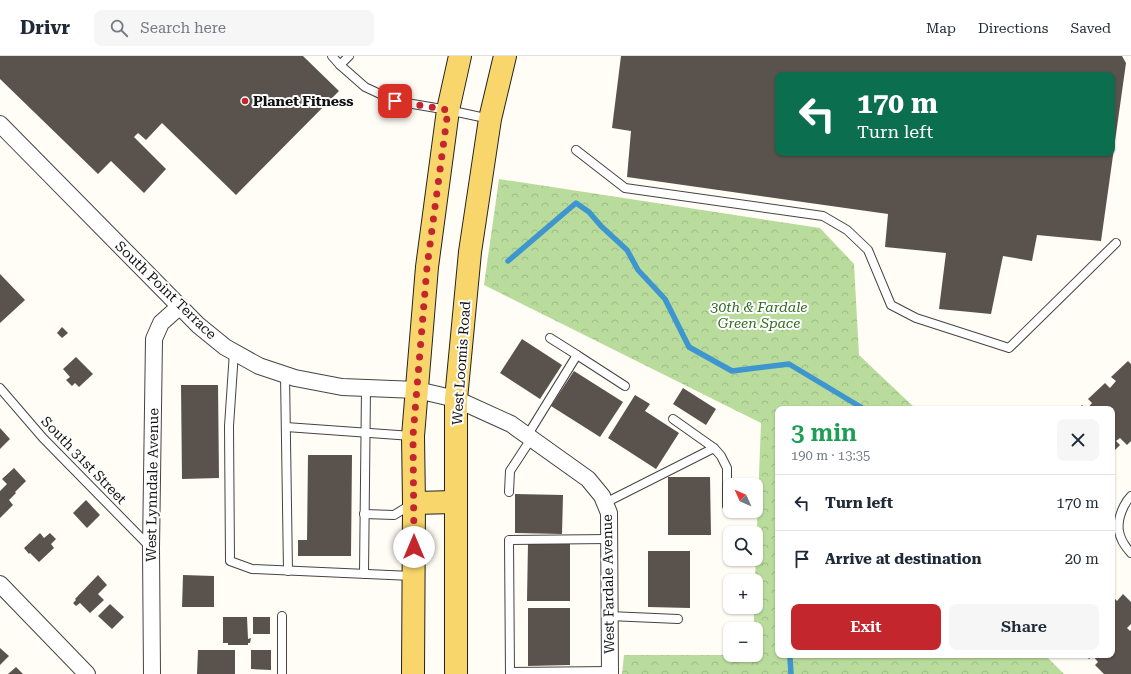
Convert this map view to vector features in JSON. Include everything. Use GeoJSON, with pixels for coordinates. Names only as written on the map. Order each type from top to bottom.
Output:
{"type":"FeatureCollection","features":[{"type":"Feature","properties":{"kind":"main road"},"geometry":{"type":"LineString","coordinates":[[413,674],[413,436],[427,267],[448,110],[460,56]]}},
{"type":"Feature","properties":{"kind":"main road","name":"West Loomis Road"},"geometry":{"type":"LineString","coordinates":[[456,674],[456,399],[470,252],[490,119],[505,56]]}},
{"type":"Feature","properties":{"kind":"main road"},"geometry":{"type":"LineString","coordinates":[[414,503],[456,502]]}},
{"type":"Feature","properties":{"kind":"street","name":"South Point Terrace"},"geometry":{"type":"LineString","coordinates":[[0,124],[198,325],[225,347],[259,366],[295,378],[342,387],[417,390]]}},
{"type":"Feature","properties":{"kind":"street","name":"West Lynndale Avenue"},"geometry":{"type":"LineString","coordinates":[[152,674],[151,548],[154,339],[161,323],[180,306]]}},
{"type":"Feature","properties":{"kind":"street","name":"West Fardale Avenue"},"geometry":{"type":"LineString","coordinates":[[417,390],[456,399],[511,424],[588,479],[602,496],[609,513],[610,673]]}},
{"type":"Feature","properties":{"kind":"street"},"geometry":{"type":"LineString","coordinates":[[0,584],[87,674]]}},
{"type":"Feature","properties":{"kind":"lane"},"geometry":{"type":"LineString","coordinates":[[332,56],[340,66],[365,87],[395,101],[490,119]]}},
{"type":"Feature","properties":{"kind":"lane"},"geometry":{"type":"LineString","coordinates":[[340,66],[349,56]]}},
{"type":"Feature","properties":{"kind":"lane"},"geometry":{"type":"LineString","coordinates":[[576,150],[625,188],[823,216],[847,230],[868,250],[891,305],[916,318],[1009,348],[1116,243]]}},
{"type":"Feature","properties":{"kind":"lane"},"geometry":{"type":"LineString","coordinates":[[550,338],[625,386]]}},
{"type":"Feature","properties":{"kind":"lane"},"geometry":{"type":"LineString","coordinates":[[234,352],[230,426],[230,561],[252,570],[414,576]]}},
{"type":"Feature","properties":{"kind":"lane"},"geometry":{"type":"LineString","coordinates":[[509,492],[510,471],[577,355]]}},
{"type":"Feature","properties":{"kind":"lane"},"geometry":{"type":"LineString","coordinates":[[285,375],[288,571]]}},
{"type":"Feature","properties":{"kind":"lane","name":"South 31st Street"},"geometry":{"type":"LineString","coordinates":[[0,388],[43,438],[151,548]]}},
{"type":"Feature","properties":{"kind":"lane"},"geometry":{"type":"LineString","coordinates":[[364,574],[366,388]]}},
{"type":"Feature","properties":{"kind":"lane"},"geometry":{"type":"LineString","coordinates":[[673,419],[714,448],[721,456],[727,468],[727,478]]}},
{"type":"Feature","properties":{"kind":"lane"},"geometry":{"type":"LineString","coordinates":[[286,427],[413,436]]}},
{"type":"Feature","properties":{"kind":"lane"},"geometry":{"type":"LineString","coordinates":[[605,504],[714,448]]}},
{"type":"Feature","properties":{"kind":"lane"},"geometry":{"type":"LineString","coordinates":[[1131,496],[1119,517],[1119,532],[1126,548],[1131,553]]}},
{"type":"Feature","properties":{"kind":"lane"},"geometry":{"type":"LineString","coordinates":[[364,514],[394,515],[414,503]]}},
{"type":"Feature","properties":{"kind":"lane"},"geometry":{"type":"LineString","coordinates":[[609,539],[509,540],[510,673],[610,673]]}},
{"type":"Feature","properties":{"kind":"lane"},"geometry":{"type":"LineString","coordinates":[[282,616],[282,674]]}},
{"type":"Feature","properties":{"kind":"lane"},"geometry":{"type":"LineString","coordinates":[[609,616],[678,619]]}},
{"type":"Feature","properties":{"kind":"green space","name":"30th & Fardale Green Space"},"geometry":{"type":"Polygon","coordinates":[[[499,179],[820,228],[854,264],[859,355],[913,406],[775,406],[775,658],[1048,658],[1064,674],[622,674],[624,655],[723,655],[723,662],[763,662],[763,622],[754,622],[754,614],[763,614],[763,574],[755,574],[756,566],[763,566],[763,526],[757,526],[757,518],[763,518],[763,478],[759,478],[761,423],[484,285],[499,179]]]}},
{"type":"Feature","properties":{"kind":"building"},"geometry":{"type":"Polygon","coordinates":[[[0,56],[303,56],[339,91],[236,195],[162,123],[146,140],[138,133],[134,137],[166,169],[144,193],[111,161],[98,174],[0,79],[0,56]]]}},
{"type":"Feature","properties":{"kind":"building"},"geometry":{"type":"Polygon","coordinates":[[[621,56],[1122,56],[1126,63],[1115,141],[1115,72],[775,72],[775,156],[1113,156],[1101,241],[1037,235],[1032,261],[1003,256],[991,314],[939,309],[946,253],[885,247],[888,214],[627,177],[631,131],[612,128],[621,56]]]}},
{"type":"Feature","properties":{"kind":"building"},"geometry":{"type":"Polygon","coordinates":[[[0,274],[25,300],[0,323],[0,274]]]}},
{"type":"Feature","properties":{"kind":"building"},"geometry":{"type":"Polygon","coordinates":[[[62,327],[68,333],[62,338],[57,333],[62,327]]]}},
{"type":"Feature","properties":{"kind":"building"},"geometry":{"type":"Polygon","coordinates":[[[522,339],[562,365],[540,399],[500,373],[522,339]]]}},
{"type":"Feature","properties":{"kind":"building"},"geometry":{"type":"Polygon","coordinates":[[[76,357],[93,374],[79,387],[75,383],[72,386],[66,380],[70,377],[63,369],[76,357]]]}},
{"type":"Feature","properties":{"kind":"building"},"geometry":{"type":"Polygon","coordinates":[[[1128,361],[1131,364],[1131,441],[1127,445],[1120,438],[1116,441],[1120,445],[1115,450],[1115,406],[1090,406],[1092,403],[1088,399],[1105,383],[1110,388],[1116,381],[1111,377],[1128,361]]]}},
{"type":"Feature","properties":{"kind":"building"},"geometry":{"type":"Polygon","coordinates":[[[574,371],[623,402],[600,437],[551,406],[574,371]]]}},
{"type":"Feature","properties":{"kind":"building"},"geometry":{"type":"Polygon","coordinates":[[[181,385],[218,385],[219,478],[182,479],[181,385]]]}},
{"type":"Feature","properties":{"kind":"building"},"geometry":{"type":"Polygon","coordinates":[[[683,388],[716,409],[706,425],[673,404],[683,388]]]}},
{"type":"Feature","properties":{"kind":"building"},"geometry":{"type":"Polygon","coordinates":[[[635,395],[650,404],[645,411],[679,433],[656,469],[608,438],[635,395]]]}},
{"type":"Feature","properties":{"kind":"building"},"geometry":{"type":"Polygon","coordinates":[[[0,428],[10,439],[0,449],[0,428]]]}},
{"type":"Feature","properties":{"kind":"building"},"geometry":{"type":"Polygon","coordinates":[[[308,455],[352,455],[351,556],[298,556],[298,540],[307,540],[308,455]]]}},
{"type":"Feature","properties":{"kind":"building"},"geometry":{"type":"Polygon","coordinates":[[[14,468],[26,481],[9,500],[13,505],[0,518],[0,491],[7,484],[2,479],[14,468]]]}},
{"type":"Feature","properties":{"kind":"building"},"geometry":{"type":"Polygon","coordinates":[[[668,477],[710,477],[711,535],[668,535],[668,477]]]}},
{"type":"Feature","properties":{"kind":"building"},"geometry":{"type":"Polygon","coordinates":[[[515,494],[563,495],[562,534],[515,533],[515,494]]]}},
{"type":"Feature","properties":{"kind":"building"},"geometry":{"type":"Polygon","coordinates":[[[86,500],[100,515],[87,528],[73,513],[86,500]]]}},
{"type":"Feature","properties":{"kind":"building"},"geometry":{"type":"Polygon","coordinates":[[[40,533],[44,538],[50,533],[56,539],[51,544],[54,548],[39,562],[24,548],[40,533]]]}},
{"type":"Feature","properties":{"kind":"building"},"geometry":{"type":"Polygon","coordinates":[[[528,543],[570,543],[570,601],[527,601],[528,543]]]}},
{"type":"Feature","properties":{"kind":"building"},"geometry":{"type":"Polygon","coordinates":[[[648,551],[690,551],[690,608],[648,607],[648,551]]]}},
{"type":"Feature","properties":{"kind":"building"},"geometry":{"type":"Polygon","coordinates":[[[98,575],[107,585],[98,594],[104,600],[90,613],[80,603],[76,606],[73,603],[98,575]]]}},
{"type":"Feature","properties":{"kind":"building"},"geometry":{"type":"Polygon","coordinates":[[[183,575],[214,576],[214,607],[182,607],[183,575]]]}},
{"type":"Feature","properties":{"kind":"building"},"geometry":{"type":"Polygon","coordinates":[[[1123,594],[1131,602],[1131,624],[1127,628],[1130,631],[1131,630],[1131,674],[1104,674],[1095,665],[1098,662],[1095,658],[1115,658],[1115,599],[1117,601],[1123,594]]]}},
{"type":"Feature","properties":{"kind":"building"},"geometry":{"type":"Polygon","coordinates":[[[110,604],[124,617],[112,629],[98,616],[110,604]]]}},
{"type":"Feature","properties":{"kind":"building"},"geometry":{"type":"Polygon","coordinates":[[[528,608],[570,608],[570,665],[528,666],[528,608]]]}},
{"type":"Feature","properties":{"kind":"building"},"geometry":{"type":"Polygon","coordinates":[[[223,617],[247,617],[248,639],[251,638],[248,645],[228,645],[228,643],[223,643],[223,617]]]}},
{"type":"Feature","properties":{"kind":"building"},"geometry":{"type":"Polygon","coordinates":[[[253,617],[270,617],[270,634],[253,634],[253,617]]]}},
{"type":"Feature","properties":{"kind":"building"},"geometry":{"type":"Polygon","coordinates":[[[0,648],[9,656],[0,665],[0,648]]]}},
{"type":"Feature","properties":{"kind":"building"},"geometry":{"type":"Polygon","coordinates":[[[198,650],[235,650],[235,674],[197,674],[198,650]]]}},
{"type":"Feature","properties":{"kind":"building"},"geometry":{"type":"Polygon","coordinates":[[[251,650],[271,650],[271,670],[251,669],[251,650]]]}},
{"type":"Feature","properties":{"kind":"building"},"geometry":{"type":"Polygon","coordinates":[[[16,667],[23,674],[8,674],[16,667]]]}},
{"type":"Feature","properties":{"kind":"waterway"},"geometry":{"type":"LineString","coordinates":[[508,261],[576,203],[589,212],[601,226],[627,250],[638,270],[665,299],[689,347],[732,371],[789,364],[859,406]]}},
{"type":"Feature","properties":{"kind":"waterway"},"geometry":{"type":"LineString","coordinates":[[790,658],[791,674]]}},
{"type":"Feature","properties":{"kind":"place","name":"Planet Fitness"},"geometry":{"type":"Point","coordinates":[245,101]}},
{"type":"Feature","properties":{"kind":"route"},"geometry":{"type":"LineString","coordinates":[[395,101],[448,110],[427,267],[413,436],[414,547]]}}]}
